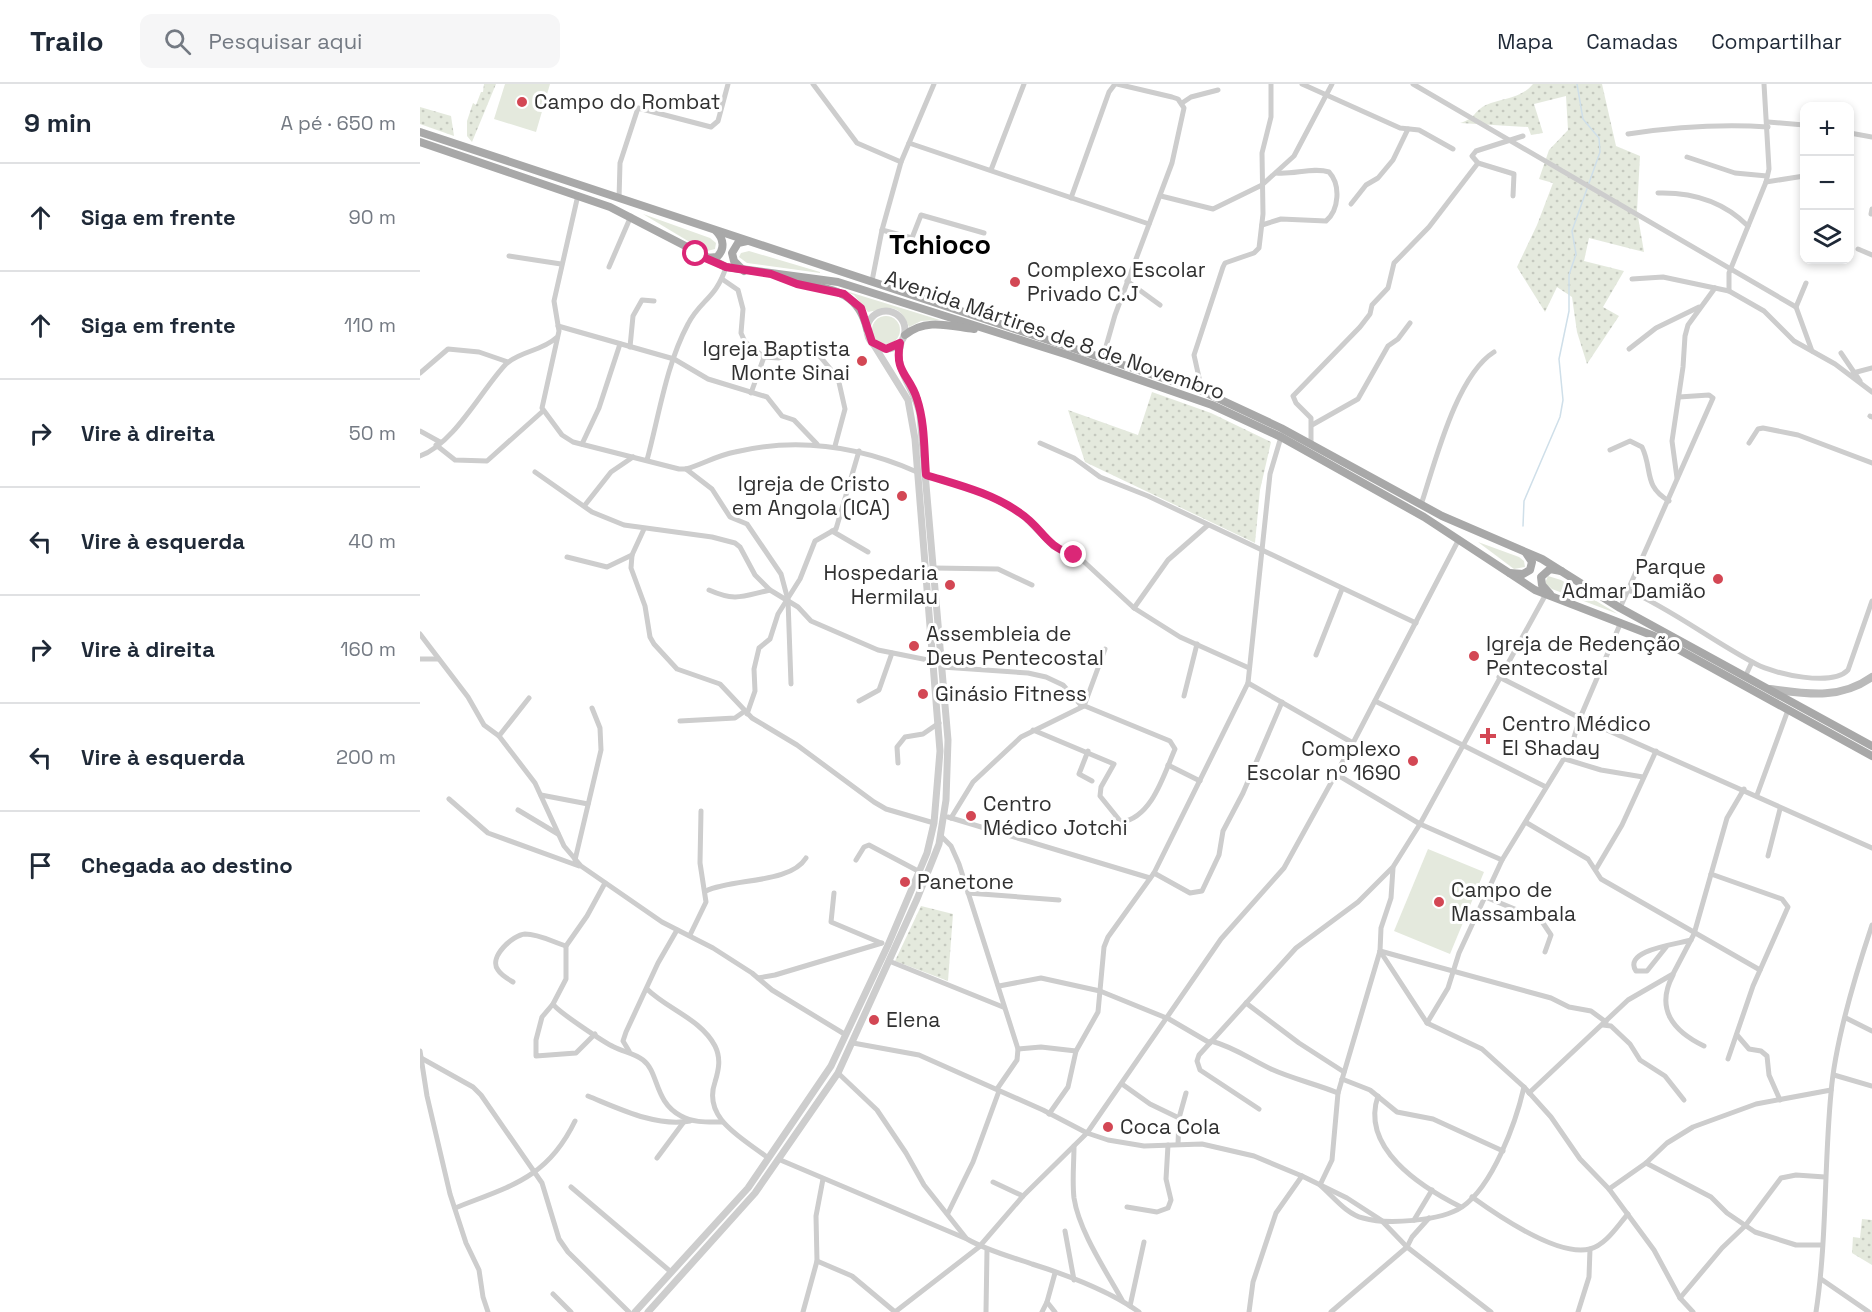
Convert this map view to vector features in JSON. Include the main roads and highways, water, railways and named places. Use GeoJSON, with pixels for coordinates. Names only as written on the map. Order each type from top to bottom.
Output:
{"type":"FeatureCollection","features":[{"type":"Feature","properties":{"kind":"main road","name":"Avenida Mártires de 8 de Novembro"},"geometry":{"type":"LineString","coordinates":[[420,132],[1202,391],[1254,414],[1463,526],[1523,550],[1564,572],[1620,608],[1872,746]]}},
{"type":"Feature","properties":{"kind":"main road","name":"Avenida Mártires de 8 de Novembro"},"geometry":{"type":"LineString","coordinates":[[420,142],[578,195],[631,216],[726,267],[838,282],[1176,391],[1281,437],[1459,538],[1506,572],[1546,594],[1621,621],[1686,653],[1872,756]]}},
{"type":"Feature","properties":{"kind":"main road"},"geometry":{"type":"LineString","coordinates":[[706,258],[717,257],[722,250],[722,240],[715,230]]}},
{"type":"Feature","properties":{"kind":"main road"},"geometry":{"type":"LineString","coordinates":[[745,271],[734,261],[732,253],[738,243],[747,241]]}},
{"type":"Feature","properties":{"kind":"main road"},"geometry":{"type":"LineString","coordinates":[[771,274],[797,284],[844,294],[861,308],[867,329]]}},
{"type":"Feature","properties":{"kind":"main road"},"geometry":{"type":"LineString","coordinates":[[903,339],[918,327],[930,324],[995,332]]}},
{"type":"Feature","properties":{"kind":"main road"},"geometry":{"type":"LineString","coordinates":[[1506,572],[1523,574],[1530,570],[1532,562],[1523,550]]}},
{"type":"Feature","properties":{"kind":"main road"},"geometry":{"type":"LineString","coordinates":[[1555,598],[1544,589],[1541,577],[1550,569],[1564,572]]}},
{"type":"Feature","properties":{"kind":"main road"},"geometry":{"type":"LineString","coordinates":[[1766,688],[1823,695],[1855,687],[1872,677]]}},
{"type":"Feature","properties":{"kind":"waterway"},"geometry":{"type":"LineString","coordinates":[[1523,526],[1524,501],[1560,417],[1563,400],[1559,359],[1569,311],[1569,275],[1576,254],[1572,231],[1600,152],[1599,138],[1583,119],[1577,84]]}},
{"type":"Feature","properties":{"kind":"place","name":"Campo do Rombat"},"geometry":{"type":"Point","coordinates":[522,102]}},
{"type":"Feature","properties":{"kind":"place","name":"Complexo Escolar Privado C.J"},"geometry":{"type":"Point","coordinates":[1015,282]}},
{"type":"Feature","properties":{"kind":"place","name":"Igreja Baptista Monte Sinai"},"geometry":{"type":"Point","coordinates":[862,361]}},
{"type":"Feature","properties":{"kind":"place","name":"Igreja de Cristo em Angola (ICA)"},"geometry":{"type":"Point","coordinates":[902,496]}},
{"type":"Feature","properties":{"kind":"place","name":"Parque Admar Damião"},"geometry":{"type":"Point","coordinates":[1718,579]}},
{"type":"Feature","properties":{"kind":"place","name":"Hospedaria Hermilau"},"geometry":{"type":"Point","coordinates":[950,585]}},
{"type":"Feature","properties":{"kind":"place","name":"Assembleia de Deus Pentecostal"},"geometry":{"type":"Point","coordinates":[914,646]}},
{"type":"Feature","properties":{"kind":"place","name":"Igreja de Redenção Pentecostal"},"geometry":{"type":"Point","coordinates":[1474,656]}},
{"type":"Feature","properties":{"kind":"place","name":"Ginásio Fitness"},"geometry":{"type":"Point","coordinates":[923,694]}},
{"type":"Feature","properties":{"kind":"place","name":"Centro Médico El Shaday"},"geometry":{"type":"Point","coordinates":[1488,736]}},
{"type":"Feature","properties":{"kind":"place","name":"Complexo Escolar nº 1690"},"geometry":{"type":"Point","coordinates":[1413,761]}},
{"type":"Feature","properties":{"kind":"place","name":"Centro Médico Jotchi"},"geometry":{"type":"Point","coordinates":[971,816]}},
{"type":"Feature","properties":{"kind":"place","name":"Panetone"},"geometry":{"type":"Point","coordinates":[905,882]}},
{"type":"Feature","properties":{"kind":"place","name":"Campo de Massambala"},"geometry":{"type":"Point","coordinates":[1439,902]}},
{"type":"Feature","properties":{"kind":"place","name":"Elena"},"geometry":{"type":"Point","coordinates":[874,1020]}},
{"type":"Feature","properties":{"kind":"place","name":"Coca Cola"},"geometry":{"type":"Point","coordinates":[1108,1127]}},
{"type":"Feature","properties":{"kind":"district","name":"Tchioco"},"geometry":{"type":"Point","coordinates":[940,245]}}]}
